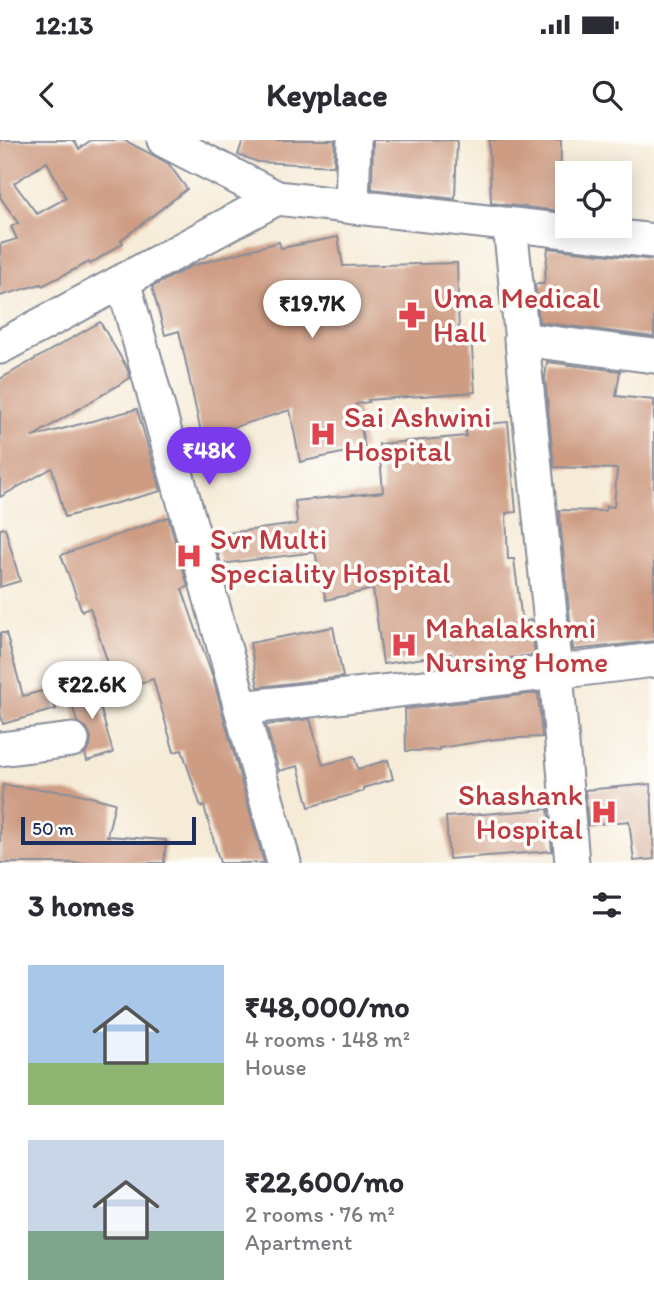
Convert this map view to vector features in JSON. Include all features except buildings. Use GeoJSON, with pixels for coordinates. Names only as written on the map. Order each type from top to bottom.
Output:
{"type":"FeatureCollection","features":[{"type":"Feature","properties":{"kind":"street"},"geometry":{"type":"LineString","coordinates":[[164,140],[277,198],[654,241]]}},
{"type":"Feature","properties":{"kind":"street"},"geometry":{"type":"LineString","coordinates":[[352,206],[354,140]]}},
{"type":"Feature","properties":{"kind":"street"},"geometry":{"type":"LineString","coordinates":[[0,347],[277,198]]}},
{"type":"Feature","properties":{"kind":"street"},"geometry":{"type":"LineString","coordinates":[[510,225],[556,672],[572,863]]}},
{"type":"Feature","properties":{"kind":"street"},"geometry":{"type":"LineString","coordinates":[[123,281],[284,863]]}},
{"type":"Feature","properties":{"kind":"street"},"geometry":{"type":"LineString","coordinates":[[521,339],[654,356]]}},
{"type":"Feature","properties":{"kind":"street"},"geometry":{"type":"LineString","coordinates":[[241,708],[654,660]]}},
{"type":"Feature","properties":{"kind":"street"},"geometry":{"type":"LineString","coordinates":[[0,749],[72,740]]}},
{"type":"Feature","properties":{"kind":"place","name":"Uma Medical Hall"},"geometry":{"type":"Point","coordinates":[412,315]}},
{"type":"Feature","properties":{"kind":"place","name":"Sai Ashwini Hospital"},"geometry":{"type":"Point","coordinates":[323,434]}},
{"type":"Feature","properties":{"kind":"place","name":"Svr Multi Speciality Hospital"},"geometry":{"type":"Point","coordinates":[189,556]}},
{"type":"Feature","properties":{"kind":"place","name":"Mahalakshmi Nursing Home"},"geometry":{"type":"Point","coordinates":[404,645]}},
{"type":"Feature","properties":{"kind":"place","name":"Shashank Hospital"},"geometry":{"type":"Point","coordinates":[604,812]}}]}
